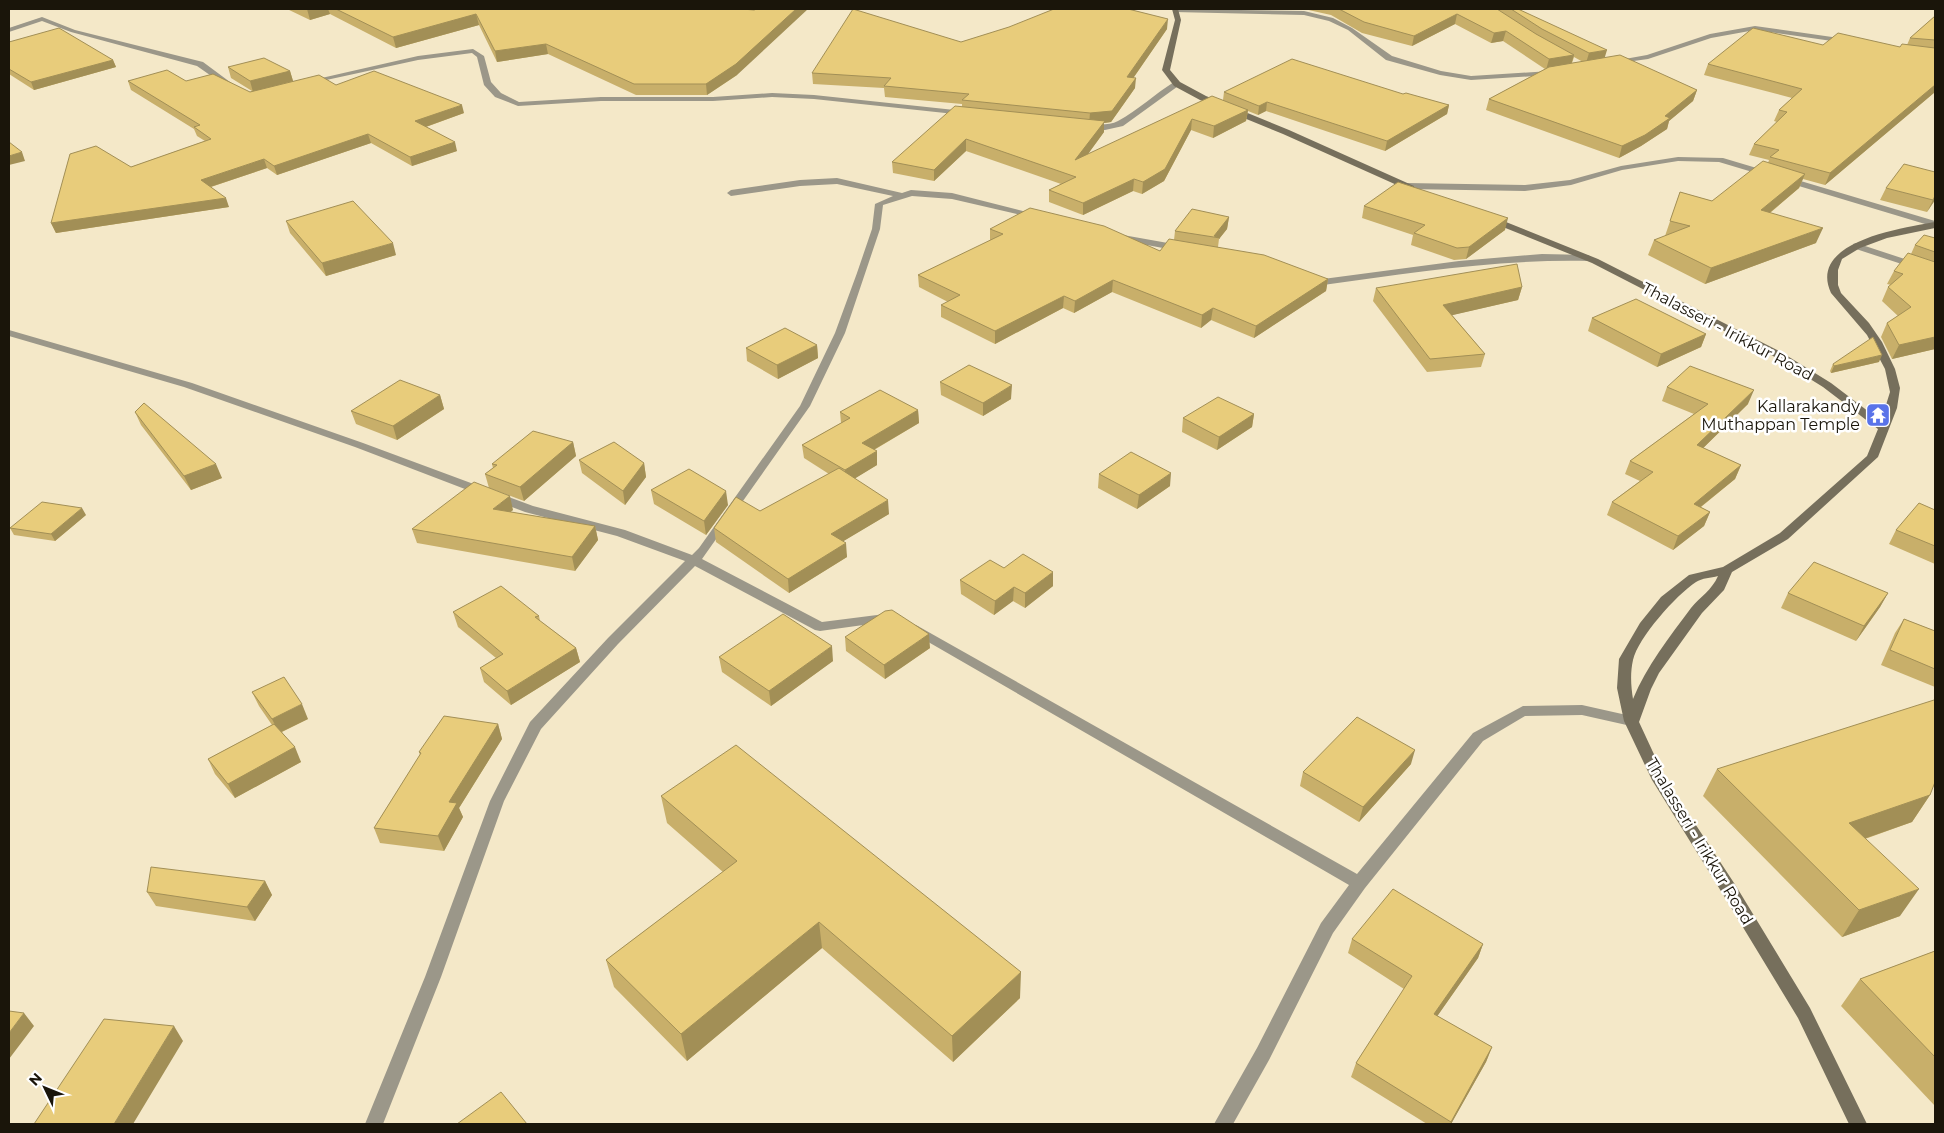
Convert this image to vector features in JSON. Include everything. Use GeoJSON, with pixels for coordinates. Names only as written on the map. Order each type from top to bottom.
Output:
{"type":"FeatureCollection","features":[{"type":"Feature","properties":{"kind":"main road"},"geometry":{"type":"LineString","coordinates":[[1176,10],[1178,20],[1166,70],[1177,84],[1202,98],[1286,132],[1431,196]]}},
{"type":"Feature","properties":{"kind":"main road","name":"Thalasseri - Irikkur Road"},"geometry":{"type":"LineString","coordinates":[[1483,216],[1520,229],[1588,258],[1777,354],[1827,385],[1884,428]]}},
{"type":"Feature","properties":{"kind":"main road"},"geometry":{"type":"LineString","coordinates":[[1632,721],[1644,689],[1654,671],[1697,610],[1720,587],[1727,570],[1784,536],[1872,457],[1884,428],[1896,390],[1880,345],[1836,294],[1832,283],[1832,272],[1839,257],[1856,246],[1897,233],[1935,224]]}},
{"type":"Feature","properties":{"kind":"main road","name":"Thalasseri - Irikkur Road"},"geometry":{"type":"LineString","coordinates":[[1727,570],[1694,578],[1666,600],[1645,626],[1626,659],[1624,688],[1632,721],[1659,780],[1804,1013],[1858,1124]]}},
{"type":"Feature","properties":{"kind":"street"},"geometry":{"type":"LineString","coordinates":[[1176,10],[1304,13],[1331,19],[1350,29],[1389,58],[1455,76],[1471,78],[1539,75],[1557,72]]}},
{"type":"Feature","properties":{"kind":"street"},"geometry":{"type":"LineString","coordinates":[[9,30],[42,20],[73,31],[200,64],[239,90]]}},
{"type":"Feature","properties":{"kind":"street"},"geometry":{"type":"LineString","coordinates":[[1600,64],[1648,57],[1710,36],[1755,28],[1853,42]]}},
{"type":"Feature","properties":{"kind":"street"},"geometry":{"type":"LineString","coordinates":[[303,83],[418,58],[473,51],[480,56],[487,83],[498,95],[518,104],[601,99],[713,99],[772,95],[814,97],[971,114]]}},
{"type":"Feature","properties":{"kind":"street"},"geometry":{"type":"LineString","coordinates":[[1080,127],[1105,128],[1120,124],[1160,94],[1177,84]]}},
{"type":"Feature","properties":{"kind":"street"},"geometry":{"type":"LineString","coordinates":[[1406,186],[1525,188],[1571,182],[1621,168],[1678,159],[1720,160],[1935,224]]}},
{"type":"Feature","properties":{"kind":"street"},"geometry":{"type":"LineString","coordinates":[[731,193],[800,183],[837,181],[903,196]]}},
{"type":"Feature","properties":{"kind":"street"},"geometry":{"type":"LineString","coordinates":[[374,1124],[433,977],[497,801],[535,726],[613,641],[694,560],[805,406],[840,333],[862,273],[876,229],[879,204],[912,193],[952,196],[1047,219]]}},
{"type":"Feature","properties":{"kind":"street"},"geometry":{"type":"LineString","coordinates":[[1111,235],[1138,242],[1191,250]]}},
{"type":"Feature","properties":{"kind":"street"},"geometry":{"type":"LineString","coordinates":[[1856,246],[1935,272]]}},
{"type":"Feature","properties":{"kind":"street"},"geometry":{"type":"LineString","coordinates":[[1301,277],[1323,282],[1459,264],[1542,257],[1588,258]]}},
{"type":"Feature","properties":{"kind":"street"},"geometry":{"type":"LineString","coordinates":[[9,333],[188,385],[350,442],[528,509],[621,533],[694,560],[820,627],[900,619],[1359,883]]}},
{"type":"Feature","properties":{"kind":"street"},"geometry":{"type":"LineString","coordinates":[[1223,1124],[1263,1054],[1327,928],[1359,883],[1478,737],[1524,711],[1582,710],[1632,721]]}},
{"type":"Feature","properties":{"kind":"building"},"geometry":{"type":"Polygon","coordinates":[[[336,9],[796,9],[736,64],[706,84],[634,84],[546,44],[495,51],[476,14],[393,37],[336,9]]]}},
{"type":"Feature","properties":{"kind":"building"},"geometry":{"type":"Polygon","coordinates":[[[853,9],[961,42],[1009,27],[1054,9],[1128,9],[1168,19],[1127,77],[1136,78],[1112,111],[1090,113],[962,100],[969,94],[884,86],[891,78],[812,73],[853,9]]]}},
{"type":"Feature","properties":{"kind":"building"},"geometry":{"type":"Polygon","coordinates":[[[1339,9],[1497,9],[1574,55],[1549,59],[1506,31],[1494,33],[1457,14],[1414,36],[1364,22],[1339,9]]]}},
{"type":"Feature","properties":{"kind":"building"},"geometry":{"type":"Polygon","coordinates":[[[1511,9],[1518,9],[1607,50],[1589,53],[1542,29],[1511,9]]]}},
{"type":"Feature","properties":{"kind":"building"},"geometry":{"type":"Polygon","coordinates":[[[1935,16],[1935,40],[1910,38],[1935,16]]]}},
{"type":"Feature","properties":{"kind":"building"},"geometry":{"type":"Polygon","coordinates":[[[59,28],[113,60],[31,82],[9,69],[9,42],[59,28]]]}},
{"type":"Feature","properties":{"kind":"building"},"geometry":{"type":"Polygon","coordinates":[[[1753,28],[1823,45],[1838,33],[1900,47],[1902,44],[1935,48],[1935,85],[1830,173],[1770,157],[1779,150],[1754,144],[1787,112],[1779,110],[1802,89],[1708,64],[1753,28]]]}},
{"type":"Feature","properties":{"kind":"building"},"geometry":{"type":"Polygon","coordinates":[[[1620,55],[1697,90],[1665,116],[1670,118],[1645,135],[1622,146],[1489,99],[1549,67],[1620,55]]]}},
{"type":"Feature","properties":{"kind":"building"},"geometry":{"type":"Polygon","coordinates":[[[264,58],[290,71],[250,81],[228,67],[264,58]]]}},
{"type":"Feature","properties":{"kind":"building"},"geometry":{"type":"Polygon","coordinates":[[[1292,59],[1403,94],[1406,93],[1449,105],[1387,141],[1267,102],[1259,106],[1224,92],[1292,59]]]}},
{"type":"Feature","properties":{"kind":"building"},"geometry":{"type":"Polygon","coordinates":[[[167,70],[186,81],[213,74],[250,92],[319,75],[336,85],[374,71],[462,105],[415,121],[455,142],[410,157],[368,134],[274,166],[264,159],[201,180],[226,198],[51,223],[70,154],[96,146],[131,167],[211,139],[194,127],[200,125],[128,81],[167,70]]]}},
{"type":"Feature","properties":{"kind":"building"},"geometry":{"type":"Polygon","coordinates":[[[1212,96],[1248,110],[1214,126],[1192,119],[1165,169],[1143,182],[1134,179],[1083,203],[1049,190],[1076,177],[966,139],[934,170],[892,162],[955,106],[1105,121],[1075,160],[1212,96]]]}},
{"type":"Feature","properties":{"kind":"building"},"geometry":{"type":"Polygon","coordinates":[[[9,142],[22,152],[9,156],[9,142]]]}},
{"type":"Feature","properties":{"kind":"building"},"geometry":{"type":"Polygon","coordinates":[[[1763,161],[1805,174],[1761,210],[1823,228],[1711,268],[1654,240],[1690,226],[1670,221],[1680,192],[1712,201],[1763,161]]]}},
{"type":"Feature","properties":{"kind":"building"},"geometry":{"type":"Polygon","coordinates":[[[1904,164],[1935,172],[1935,196],[1933,200],[1886,188],[1904,164]]]}},
{"type":"Feature","properties":{"kind":"building"},"geometry":{"type":"Polygon","coordinates":[[[1398,182],[1508,218],[1469,247],[1457,248],[1414,233],[1425,225],[1364,206],[1398,182]]]}},
{"type":"Feature","properties":{"kind":"building"},"geometry":{"type":"Polygon","coordinates":[[[353,201],[393,243],[322,263],[286,221],[353,201]]]}},
{"type":"Feature","properties":{"kind":"building"},"geometry":{"type":"Polygon","coordinates":[[[1030,208],[1104,226],[1160,251],[1169,239],[1264,255],[1328,279],[1256,326],[1213,308],[1202,315],[1113,280],[1075,301],[1064,296],[995,331],[941,305],[960,295],[918,275],[1003,234],[990,229],[1030,208]]]}},
{"type":"Feature","properties":{"kind":"building"},"geometry":{"type":"Polygon","coordinates":[[[1192,209],[1229,217],[1214,236],[1220,238],[1175,231],[1192,209]]]}},
{"type":"Feature","properties":{"kind":"building"},"geometry":{"type":"Polygon","coordinates":[[[1924,235],[1935,238],[1935,252],[1915,245],[1924,235]]]}},
{"type":"Feature","properties":{"kind":"building"},"geometry":{"type":"Polygon","coordinates":[[[1908,253],[1935,262],[1935,337],[1899,345],[1887,323],[1911,307],[1888,287],[1903,274],[1894,271],[1908,253]]]}},
{"type":"Feature","properties":{"kind":"building"},"geometry":{"type":"Polygon","coordinates":[[[1517,264],[1522,287],[1443,305],[1485,354],[1430,359],[1376,288],[1517,264]]]}},
{"type":"Feature","properties":{"kind":"building"},"geometry":{"type":"Polygon","coordinates":[[[1636,299],[1706,334],[1661,354],[1592,318],[1636,299]]]}},
{"type":"Feature","properties":{"kind":"building"},"geometry":{"type":"Polygon","coordinates":[[[785,328],[817,345],[777,365],[746,348],[785,328]]]}},
{"type":"Feature","properties":{"kind":"building"},"geometry":{"type":"Polygon","coordinates":[[[1873,337],[1882,355],[1834,366],[1833,364],[1873,337]]]}},
{"type":"Feature","properties":{"kind":"building"},"geometry":{"type":"Polygon","coordinates":[[[969,365],[1012,385],[983,403],[940,382],[969,365]]]}},
{"type":"Feature","properties":{"kind":"building"},"geometry":{"type":"Polygon","coordinates":[[[1690,366],[1754,390],[1697,445],[1741,465],[1694,504],[1710,512],[1678,536],[1612,502],[1653,472],[1630,461],[1708,404],[1667,387],[1690,366]]]}},
{"type":"Feature","properties":{"kind":"building"},"geometry":{"type":"Polygon","coordinates":[[[400,380],[440,395],[393,426],[351,411],[400,380]]]}},
{"type":"Feature","properties":{"kind":"building"},"geometry":{"type":"Polygon","coordinates":[[[880,390],[918,410],[862,443],[877,451],[845,470],[802,445],[850,418],[840,412],[880,390]]]}},
{"type":"Feature","properties":{"kind":"building"},"geometry":{"type":"Polygon","coordinates":[[[1218,397],[1254,414],[1219,437],[1183,418],[1218,397]]]}},
{"type":"Feature","properties":{"kind":"building"},"geometry":{"type":"Polygon","coordinates":[[[144,403],[216,464],[184,476],[135,412],[144,403]]]}},
{"type":"Feature","properties":{"kind":"building"},"geometry":{"type":"Polygon","coordinates":[[[533,431],[573,442],[520,487],[485,474],[497,465],[492,464],[533,431]]]}},
{"type":"Feature","properties":{"kind":"building"},"geometry":{"type":"Polygon","coordinates":[[[614,442],[644,463],[623,491],[579,460],[614,442]]]}},
{"type":"Feature","properties":{"kind":"building"},"geometry":{"type":"Polygon","coordinates":[[[1131,452],[1171,473],[1139,495],[1099,474],[1131,452]]]}},
{"type":"Feature","properties":{"kind":"building"},"geometry":{"type":"Polygon","coordinates":[[[839,468],[888,500],[831,534],[846,543],[788,579],[714,528],[736,497],[760,511],[839,468]]]}},
{"type":"Feature","properties":{"kind":"building"},"geometry":{"type":"Polygon","coordinates":[[[689,469],[726,491],[704,521],[651,490],[689,469]]]}},
{"type":"Feature","properties":{"kind":"building"},"geometry":{"type":"Polygon","coordinates":[[[474,482],[510,496],[493,509],[595,526],[572,557],[412,529],[474,482]]]}},
{"type":"Feature","properties":{"kind":"building"},"geometry":{"type":"Polygon","coordinates":[[[42,502],[82,508],[51,534],[10,528],[42,502]]]}},
{"type":"Feature","properties":{"kind":"building"},"geometry":{"type":"Polygon","coordinates":[[[1919,503],[1935,510],[1935,546],[1896,530],[1919,503]]]}},
{"type":"Feature","properties":{"kind":"building"},"geometry":{"type":"Polygon","coordinates":[[[1023,554],[1053,572],[1025,593],[1014,587],[995,601],[960,580],[990,560],[1004,568],[1023,554]]]}},
{"type":"Feature","properties":{"kind":"building"},"geometry":{"type":"Polygon","coordinates":[[[1814,562],[1888,593],[1864,626],[1788,593],[1814,562]]]}},
{"type":"Feature","properties":{"kind":"building"},"geometry":{"type":"Polygon","coordinates":[[[501,586],[539,616],[535,617],[576,648],[507,691],[480,668],[503,654],[453,612],[501,586]]]}},
{"type":"Feature","properties":{"kind":"building"},"geometry":{"type":"Polygon","coordinates":[[[892,610],[929,634],[884,665],[845,637],[885,611],[892,610]]]}},
{"type":"Feature","properties":{"kind":"building"},"geometry":{"type":"Polygon","coordinates":[[[783,614],[832,646],[769,691],[719,657],[783,614]]]}},
{"type":"Feature","properties":{"kind":"building"},"geometry":{"type":"Polygon","coordinates":[[[1904,619],[1935,631],[1935,669],[1890,650],[1904,619]]]}},
{"type":"Feature","properties":{"kind":"building"},"geometry":{"type":"Polygon","coordinates":[[[284,677],[302,704],[272,719],[252,692],[284,677]]]}},
{"type":"Feature","properties":{"kind":"building"},"geometry":{"type":"Polygon","coordinates":[[[1934,700],[1935,782],[1930,795],[1849,823],[1919,889],[1859,910],[1717,769],[1934,700]]]}},
{"type":"Feature","properties":{"kind":"building"},"geometry":{"type":"Polygon","coordinates":[[[444,716],[498,724],[449,802],[457,803],[438,836],[374,828],[421,753],[419,752],[444,716]]]}},
{"type":"Feature","properties":{"kind":"building"},"geometry":{"type":"Polygon","coordinates":[[[1357,717],[1415,750],[1363,807],[1303,772],[1357,717]]]}},
{"type":"Feature","properties":{"kind":"building"},"geometry":{"type":"Polygon","coordinates":[[[274,724],[295,747],[228,784],[208,759],[274,724]]]}},
{"type":"Feature","properties":{"kind":"building"},"geometry":{"type":"Polygon","coordinates":[[[736,745],[1021,972],[952,1036],[819,922],[681,1034],[606,960],[737,861],[661,796],[736,745]]]}},
{"type":"Feature","properties":{"kind":"building"},"geometry":{"type":"Polygon","coordinates":[[[151,867],[265,881],[247,907],[147,892],[151,867]]]}},
{"type":"Feature","properties":{"kind":"building"},"geometry":{"type":"Polygon","coordinates":[[[1393,889],[1483,944],[1434,1014],[1492,1047],[1451,1122],[1356,1063],[1412,976],[1352,939],[1393,889]]]}},
{"type":"Feature","properties":{"kind":"building"},"geometry":{"type":"Polygon","coordinates":[[[1935,951],[1935,1057],[1860,979],[1935,951]]]}},
{"type":"Feature","properties":{"kind":"building"},"geometry":{"type":"Polygon","coordinates":[[[9,1011],[24,1013],[9,1033],[9,1011]]]}},
{"type":"Feature","properties":{"kind":"building"},"geometry":{"type":"Polygon","coordinates":[[[104,1019],[174,1026],[114,1124],[34,1124],[104,1019]]]}},
{"type":"Feature","properties":{"kind":"building"},"geometry":{"type":"Polygon","coordinates":[[[501,1092],[527,1124],[457,1124],[501,1092]]]}},
{"type":"Feature","properties":{"kind":"place","name":"Kallarakandy Muthappan Temple"},"geometry":{"type":"Point","coordinates":[1878,415]}}]}
